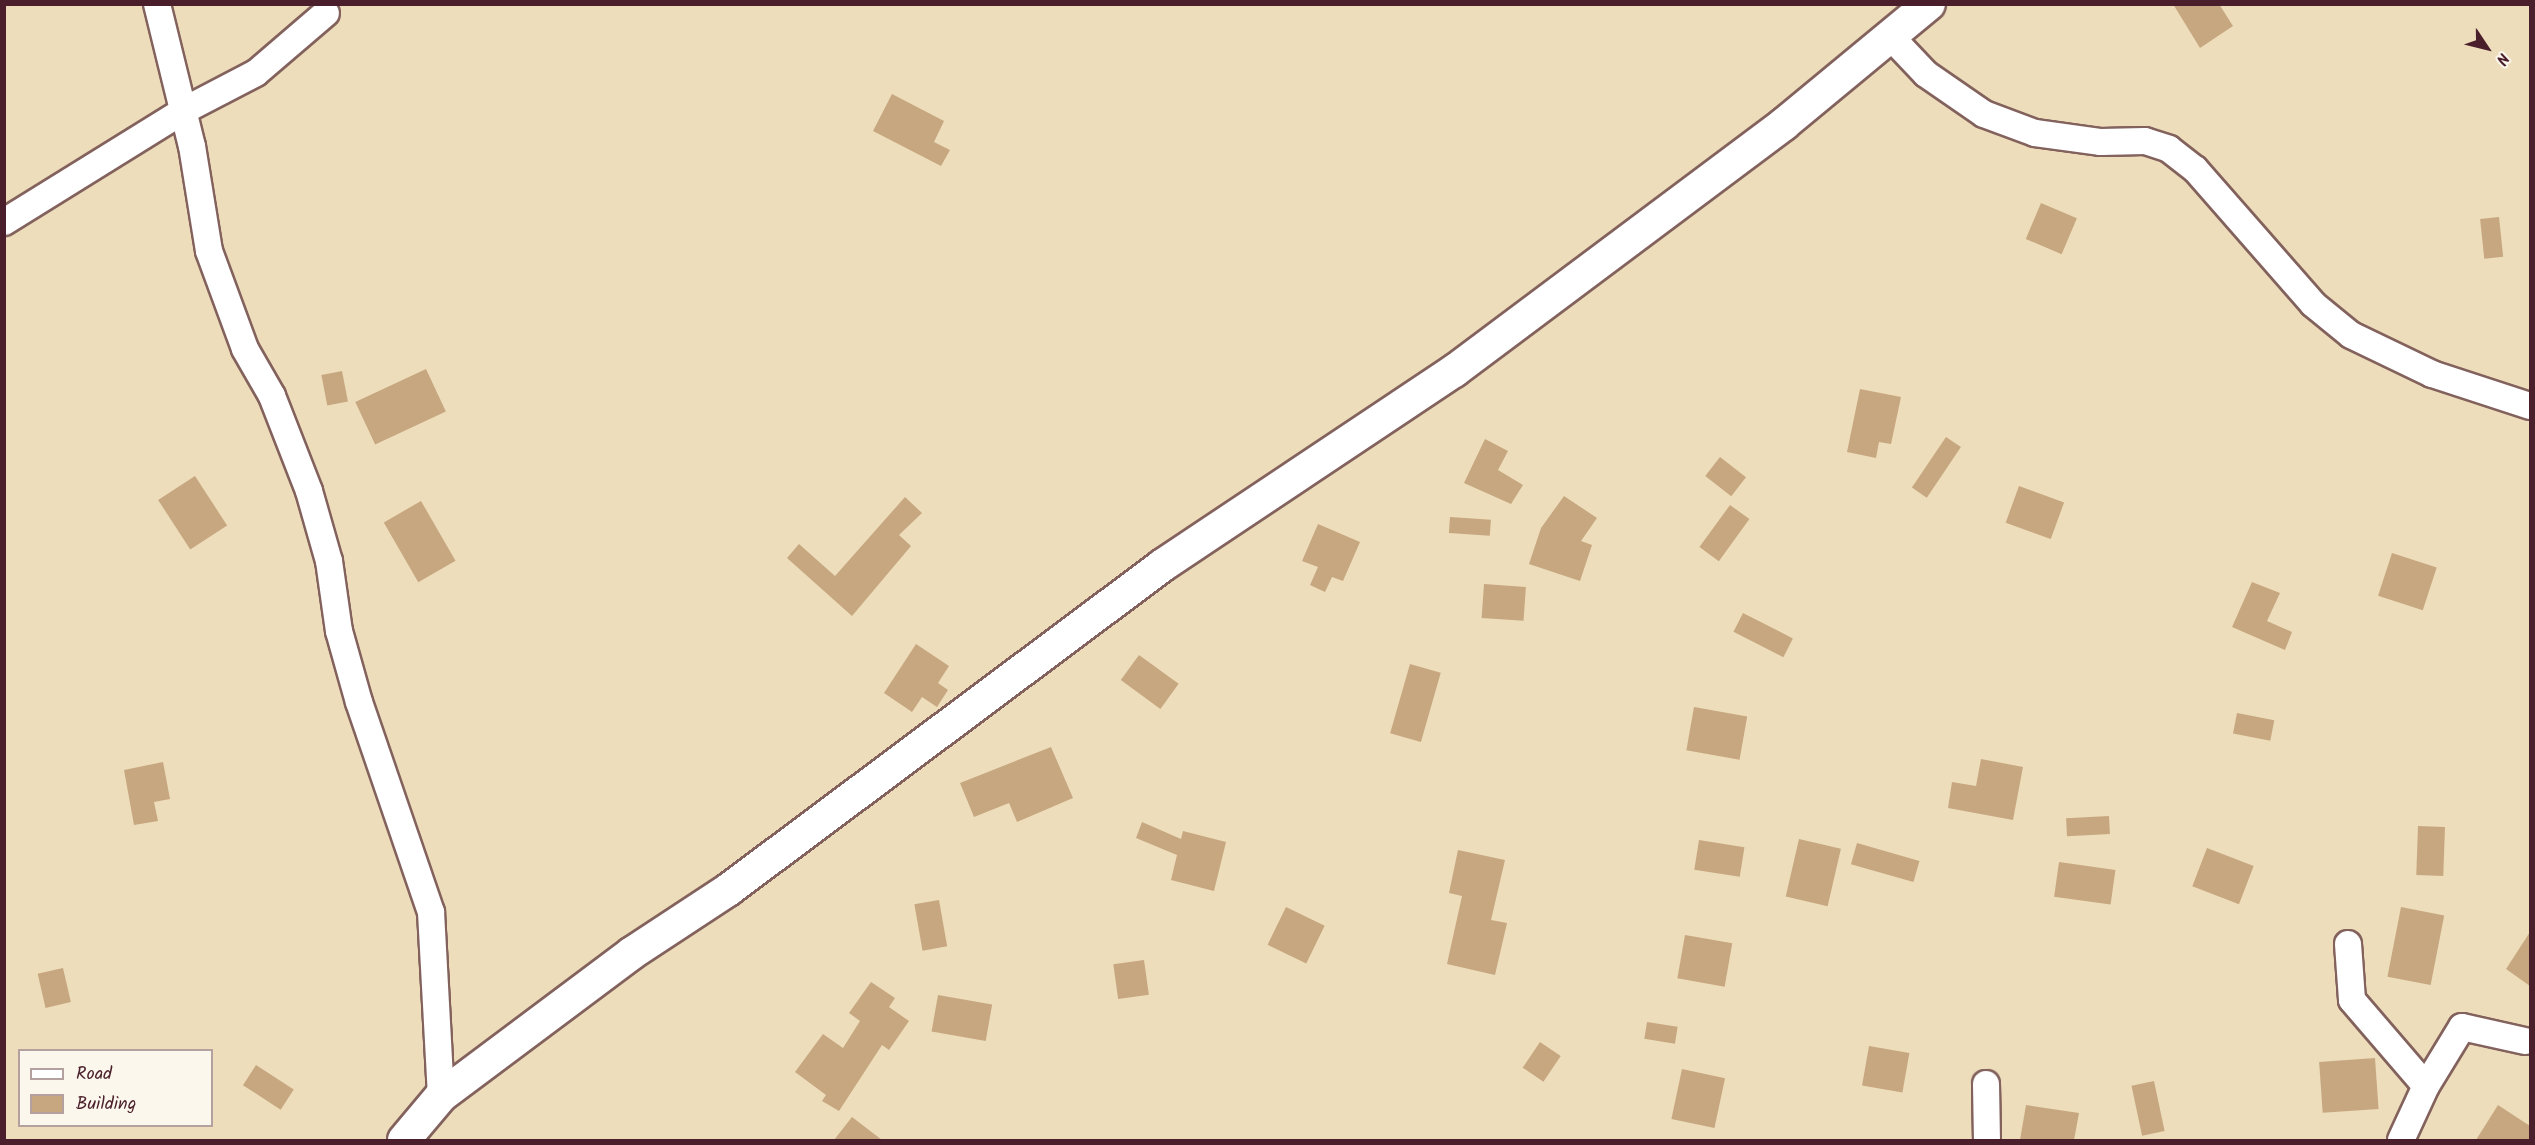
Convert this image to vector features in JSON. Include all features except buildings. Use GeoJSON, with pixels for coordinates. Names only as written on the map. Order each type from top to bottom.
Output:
{"type":"FeatureCollection","features":[{"type":"Feature","properties":{"kind":"street"},"geometry":{"type":"LineString","coordinates":[[157,4],[183,111],[209,251],[245,349],[272,396],[309,491],[329,561],[339,631],[359,702],[431,912],[441,1096]]}},
{"type":"Feature","properties":{"kind":"street"},"geometry":{"type":"LineString","coordinates":[[404,1140],[441,1096],[632,953],[728,891],[1163,565],[1454,371],[1784,124],[1929,4]]}},
{"type":"Feature","properties":{"kind":"street"},"geometry":{"type":"LineString","coordinates":[[4,222],[183,111],[256,73],[326,14]]}},
{"type":"Feature","properties":{"kind":"street"},"geometry":{"type":"LineString","coordinates":[[1890,36],[1926,74],[1984,114],[2035,133],[2100,142],[2145,141],[2169,149],[2195,169],[2313,304],[2350,335],[2432,374],[2530,406]]}},
{"type":"Feature","properties":{"kind":"street"},"geometry":{"type":"LineString","coordinates":[[2348,944],[2352,1000],[2426,1086]]}},
{"type":"Feature","properties":{"kind":"street"},"geometry":{"type":"LineString","coordinates":[[2401,1140],[2426,1086],[2462,1027],[2525,1041]]}},
{"type":"Feature","properties":{"kind":"street"},"geometry":{"type":"LineString","coordinates":[[1986,1084],[1987,1140]]}}]}
